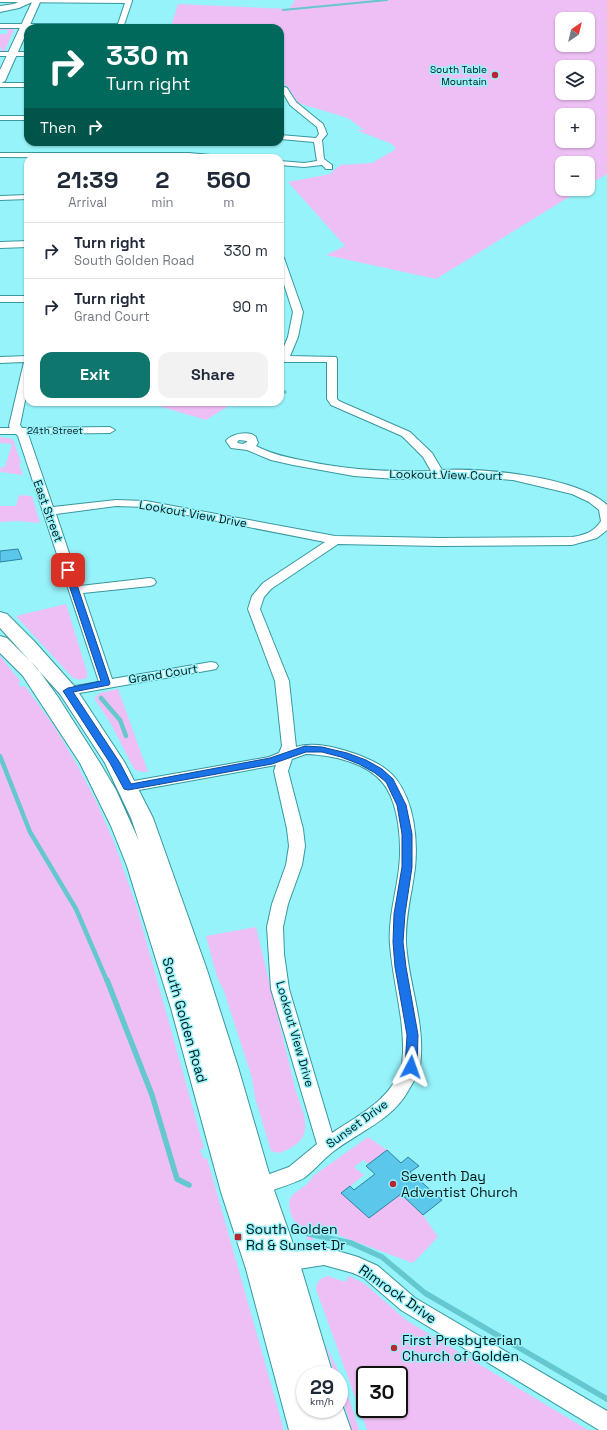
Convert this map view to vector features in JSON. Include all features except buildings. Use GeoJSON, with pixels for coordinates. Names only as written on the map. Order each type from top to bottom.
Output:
{"type":"FeatureCollection","features":[{"type":"Feature","properties":{"kind":"main road"},"geometry":{"type":"LineString","coordinates":[[0,9],[16,6],[33,0]]}},
{"type":"Feature","properties":{"kind":"main road"},"geometry":{"type":"LineString","coordinates":[[25,24],[30,15],[33,0]]}},
{"type":"Feature","properties":{"kind":"main road"},"geometry":{"type":"LineString","coordinates":[[0,81],[24,26]]}},
{"type":"Feature","properties":{"kind":"main road","name":"South Golden Road"},"geometry":{"type":"LineString","coordinates":[[0,618],[27,645],[68,691],[115,763],[116,788],[138,866],[272,1265],[314,1366]]}},
{"type":"Feature","properties":{"kind":"main road","name":"South Golden Road"},"geometry":{"type":"LineString","coordinates":[[0,642],[30,672],[90,762],[116,788]]}},
{"type":"Feature","properties":{"kind":"main road"},"geometry":{"type":"LineString","coordinates":[[48,697],[68,691]]}},
{"type":"Feature","properties":{"kind":"main road","name":"South Golden Road"},"geometry":{"type":"LineString","coordinates":[[272,1265],[305,1430]]}},
{"type":"Feature","properties":{"kind":"main road"},"geometry":{"type":"LineString","coordinates":[[331,1418],[335,1430]]}},
{"type":"Feature","properties":{"kind":"street"},"geometry":{"type":"LineString","coordinates":[[0,0],[129,0],[121,24]]}},
{"type":"Feature","properties":{"kind":"street"},"geometry":{"type":"LineString","coordinates":[[0,26],[24,26]]}},
{"type":"Feature","properties":{"kind":"street"},"geometry":{"type":"LineString","coordinates":[[0,54],[24,54]]}},
{"type":"Feature","properties":{"kind":"street"},"geometry":{"type":"LineString","coordinates":[[0,85],[24,85]]}},
{"type":"Feature","properties":{"kind":"street"},"geometry":{"type":"LineString","coordinates":[[284,163],[326,165],[320,160],[318,140],[323,134],[320,126],[293,103],[285,89]]}},
{"type":"Feature","properties":{"kind":"street"},"geometry":{"type":"LineString","coordinates":[[0,118],[24,118]]}},
{"type":"Feature","properties":{"kind":"street"},"geometry":{"type":"LineString","coordinates":[[284,137],[318,140]]}},
{"type":"Feature","properties":{"kind":"street"},"geometry":{"type":"LineString","coordinates":[[0,155],[24,155]]}},
{"type":"Feature","properties":{"kind":"street"},"geometry":{"type":"LineString","coordinates":[[0,198],[24,197]]}},
{"type":"Feature","properties":{"kind":"street"},"geometry":{"type":"LineString","coordinates":[[0,245],[24,244]]}},
{"type":"Feature","properties":{"kind":"street"},"geometry":{"type":"LineString","coordinates":[[284,270],[298,312],[293,337],[284,355]]}},
{"type":"Feature","properties":{"kind":"street"},"geometry":{"type":"LineString","coordinates":[[0,298],[24,299]]}},
{"type":"Feature","properties":{"kind":"street"},"geometry":{"type":"LineString","coordinates":[[0,360],[24,359]]}},
{"type":"Feature","properties":{"kind":"street"},"geometry":{"type":"LineString","coordinates":[[284,359],[332,359],[332,399],[335,403],[406,434],[428,455],[438,474]]}},
{"type":"Feature","properties":{"kind":"street"},"geometry":{"type":"LineString","coordinates":[[17,430],[14,426],[24,381]]}},
{"type":"Feature","properties":{"kind":"street","name":"East Street"},"geometry":{"type":"LineString","coordinates":[[17,430],[23,435],[106,683]]}},
{"type":"Feature","properties":{"kind":"street","name":"24th Street"},"geometry":{"type":"LineString","coordinates":[[0,431],[110,430]]}},
{"type":"Feature","properties":{"kind":"street","name":"Lookout View Court"},"geometry":{"type":"LineString","coordinates":[[248,446],[254,450],[272,456],[362,474],[483,474],[519,477],[568,489],[588,497],[602,506],[607,521],[602,531],[591,537],[572,541],[543,542]]}},
{"type":"Feature","properties":{"kind":"street","name":"Lookout View Drive"},"geometry":{"type":"LineString","coordinates":[[49,511],[116,503],[146,504],[335,540],[543,542]]}},
{"type":"Feature","properties":{"kind":"street","name":"Lookout View Drive"},"geometry":{"type":"LineString","coordinates":[[327,1146],[280,989],[275,927],[280,904],[294,865],[297,846],[295,829],[281,771],[288,746],[282,681],[254,609],[258,596],[266,586],[335,540]]}},
{"type":"Feature","properties":{"kind":"street"},"geometry":{"type":"LineString","coordinates":[[76,590],[150,582]]}},
{"type":"Feature","properties":{"kind":"street","name":"Grand Court"},"geometry":{"type":"LineString","coordinates":[[68,691],[106,683],[211,666]]}},
{"type":"Feature","properties":{"kind":"street","name":"Sunset Drive"},"geometry":{"type":"LineString","coordinates":[[116,788],[272,761],[305,749],[322,750],[344,755],[379,771],[390,781],[402,805],[407,834],[407,867],[399,914],[398,942],[400,967],[412,1035],[411,1067],[401,1088],[390,1103],[327,1146],[296,1173],[247,1190]]}},
{"type":"Feature","properties":{"kind":"street","name":"Rimrock Drive"},"geometry":{"type":"LineString","coordinates":[[272,1265],[324,1256],[358,1266],[371,1272],[408,1304],[607,1423]]}},
{"type":"Feature","properties":{"kind":"shaded area"},"geometry":{"type":"Polygon","coordinates":[[[295,0],[607,0],[607,174],[595,181],[595,156],[555,156],[555,196],[571,196],[436,279],[326,255],[345,246],[288,182],[330,174],[340,165],[372,163],[396,149],[392,144],[356,130],[364,130],[348,118],[298,103],[288,87],[284,84],[284,24],[172,24],[178,4],[289,9],[295,0]]]}},
{"type":"Feature","properties":{"kind":"shaded area"},"geometry":{"type":"Polygon","coordinates":[[[0,28],[15,28],[4,52],[0,52],[2,49],[0,47],[0,34],[7,34],[8,30],[0,30],[0,28]]]}},
{"type":"Feature","properties":{"kind":"shaded area"},"geometry":{"type":"Polygon","coordinates":[[[159,406],[229,406],[206,420],[159,406]]]}},
{"type":"Feature","properties":{"kind":"shaded area"},"geometry":{"type":"Polygon","coordinates":[[[0,437],[13,439],[21,463],[19,464],[23,475],[0,472],[1,467],[5,467],[12,444],[0,443],[0,437]]]}},
{"type":"Feature","properties":{"kind":"shaded area"},"geometry":{"type":"Polygon","coordinates":[[[19,495],[32,496],[40,523],[17,521],[0,522],[0,506],[16,506],[19,495]]]}},
{"type":"Feature","properties":{"kind":"shaded area"},"geometry":{"type":"Polygon","coordinates":[[[66,604],[87,672],[87,678],[85,679],[77,679],[72,677],[16,616],[66,604]]]}},
{"type":"Feature","properties":{"kind":"shaded area"},"geometry":{"type":"Polygon","coordinates":[[[0,656],[21,682],[18,683],[21,687],[25,686],[54,726],[95,799],[114,842],[137,908],[204,1148],[200,1150],[204,1159],[207,1158],[284,1430],[0,1430],[0,656]]]}},
{"type":"Feature","properties":{"kind":"shaded area"},"geometry":{"type":"Polygon","coordinates":[[[118,689],[148,772],[141,772],[134,769],[111,724],[94,698],[100,693],[118,689]]]}},
{"type":"Feature","properties":{"kind":"shaded area"},"geometry":{"type":"Polygon","coordinates":[[[256,927],[296,1092],[305,1121],[303,1136],[291,1148],[279,1153],[271,1151],[255,1097],[252,1078],[224,991],[217,977],[206,936],[256,927]]]}},
{"type":"Feature","properties":{"kind":"shaded area"},"geometry":{"type":"Polygon","coordinates":[[[368,1137],[387,1150],[368,1164],[364,1160],[354,1167],[364,1175],[342,1193],[369,1218],[401,1194],[423,1215],[438,1237],[413,1263],[327,1231],[312,1232],[310,1236],[315,1240],[307,1240],[306,1234],[297,1225],[291,1214],[289,1206],[290,1200],[296,1192],[305,1186],[313,1176],[368,1137]]]}},
{"type":"Feature","properties":{"kind":"shaded area","name":"First Presbyterian Church of Golden"},"geometry":{"type":"Polygon","coordinates":[[[328,1276],[345,1282],[349,1276],[365,1284],[406,1320],[588,1430],[367,1430],[363,1418],[408,1418],[408,1366],[356,1366],[356,1400],[348,1377],[348,1366],[344,1366],[316,1289],[318,1282],[328,1276]]]}},
{"type":"Feature","properties":{"kind":"shaded area"},"geometry":{"type":"Polygon","coordinates":[[[325,1343],[336,1366],[332,1366],[325,1343]]]}},
{"type":"Feature","properties":{"kind":"shaded area"},"geometry":{"type":"Polygon","coordinates":[[[348,1396],[359,1430],[352,1430],[348,1417],[348,1396]]]}},
{"type":"Feature","properties":{"kind":"waterway"},"geometry":{"type":"LineString","coordinates":[[283,10],[387,0]]}},
{"type":"Feature","properties":{"kind":"waterway"},"geometry":{"type":"LineString","coordinates":[[101,698],[120,720],[126,736]]}},
{"type":"Feature","properties":{"kind":"waterway"},"geometry":{"type":"LineString","coordinates":[[0,756],[30,832],[76,909],[107,981]]}},
{"type":"Feature","properties":{"kind":"waterway"},"geometry":{"type":"LineString","coordinates":[[107,980],[152,1095],[177,1179],[189,1185]]}},
{"type":"Feature","properties":{"kind":"waterway"},"geometry":{"type":"LineString","coordinates":[[309,1234],[351,1243],[382,1257],[425,1293],[607,1399]]}},
{"type":"Feature","properties":{"kind":"place","name":"South Table Mountain"},"geometry":{"type":"Point","coordinates":[495,75]}},
{"type":"Feature","properties":{"kind":"place","name":"Seventh Day Adventist Church"},"geometry":{"type":"Point","coordinates":[393,1184]}},
{"type":"Feature","properties":{"kind":"place","name":"South Golden Rd & Sunset Dr"},"geometry":{"type":"Point","coordinates":[238,1237]}},
{"type":"Feature","properties":{"kind":"place","name":"First Presbyterian Church of Golden"},"geometry":{"type":"Point","coordinates":[394,1348]}},
{"type":"Feature","properties":{"kind":"route"},"geometry":{"type":"LineString","coordinates":[[68,570],[106,683],[68,691],[115,763],[128,787],[143,786],[272,761],[305,749],[322,750],[344,755],[379,771],[390,781],[402,805],[407,834],[407,867],[399,914],[398,942],[400,967],[412,1035],[413,1051],[411,1067]]}}]}
